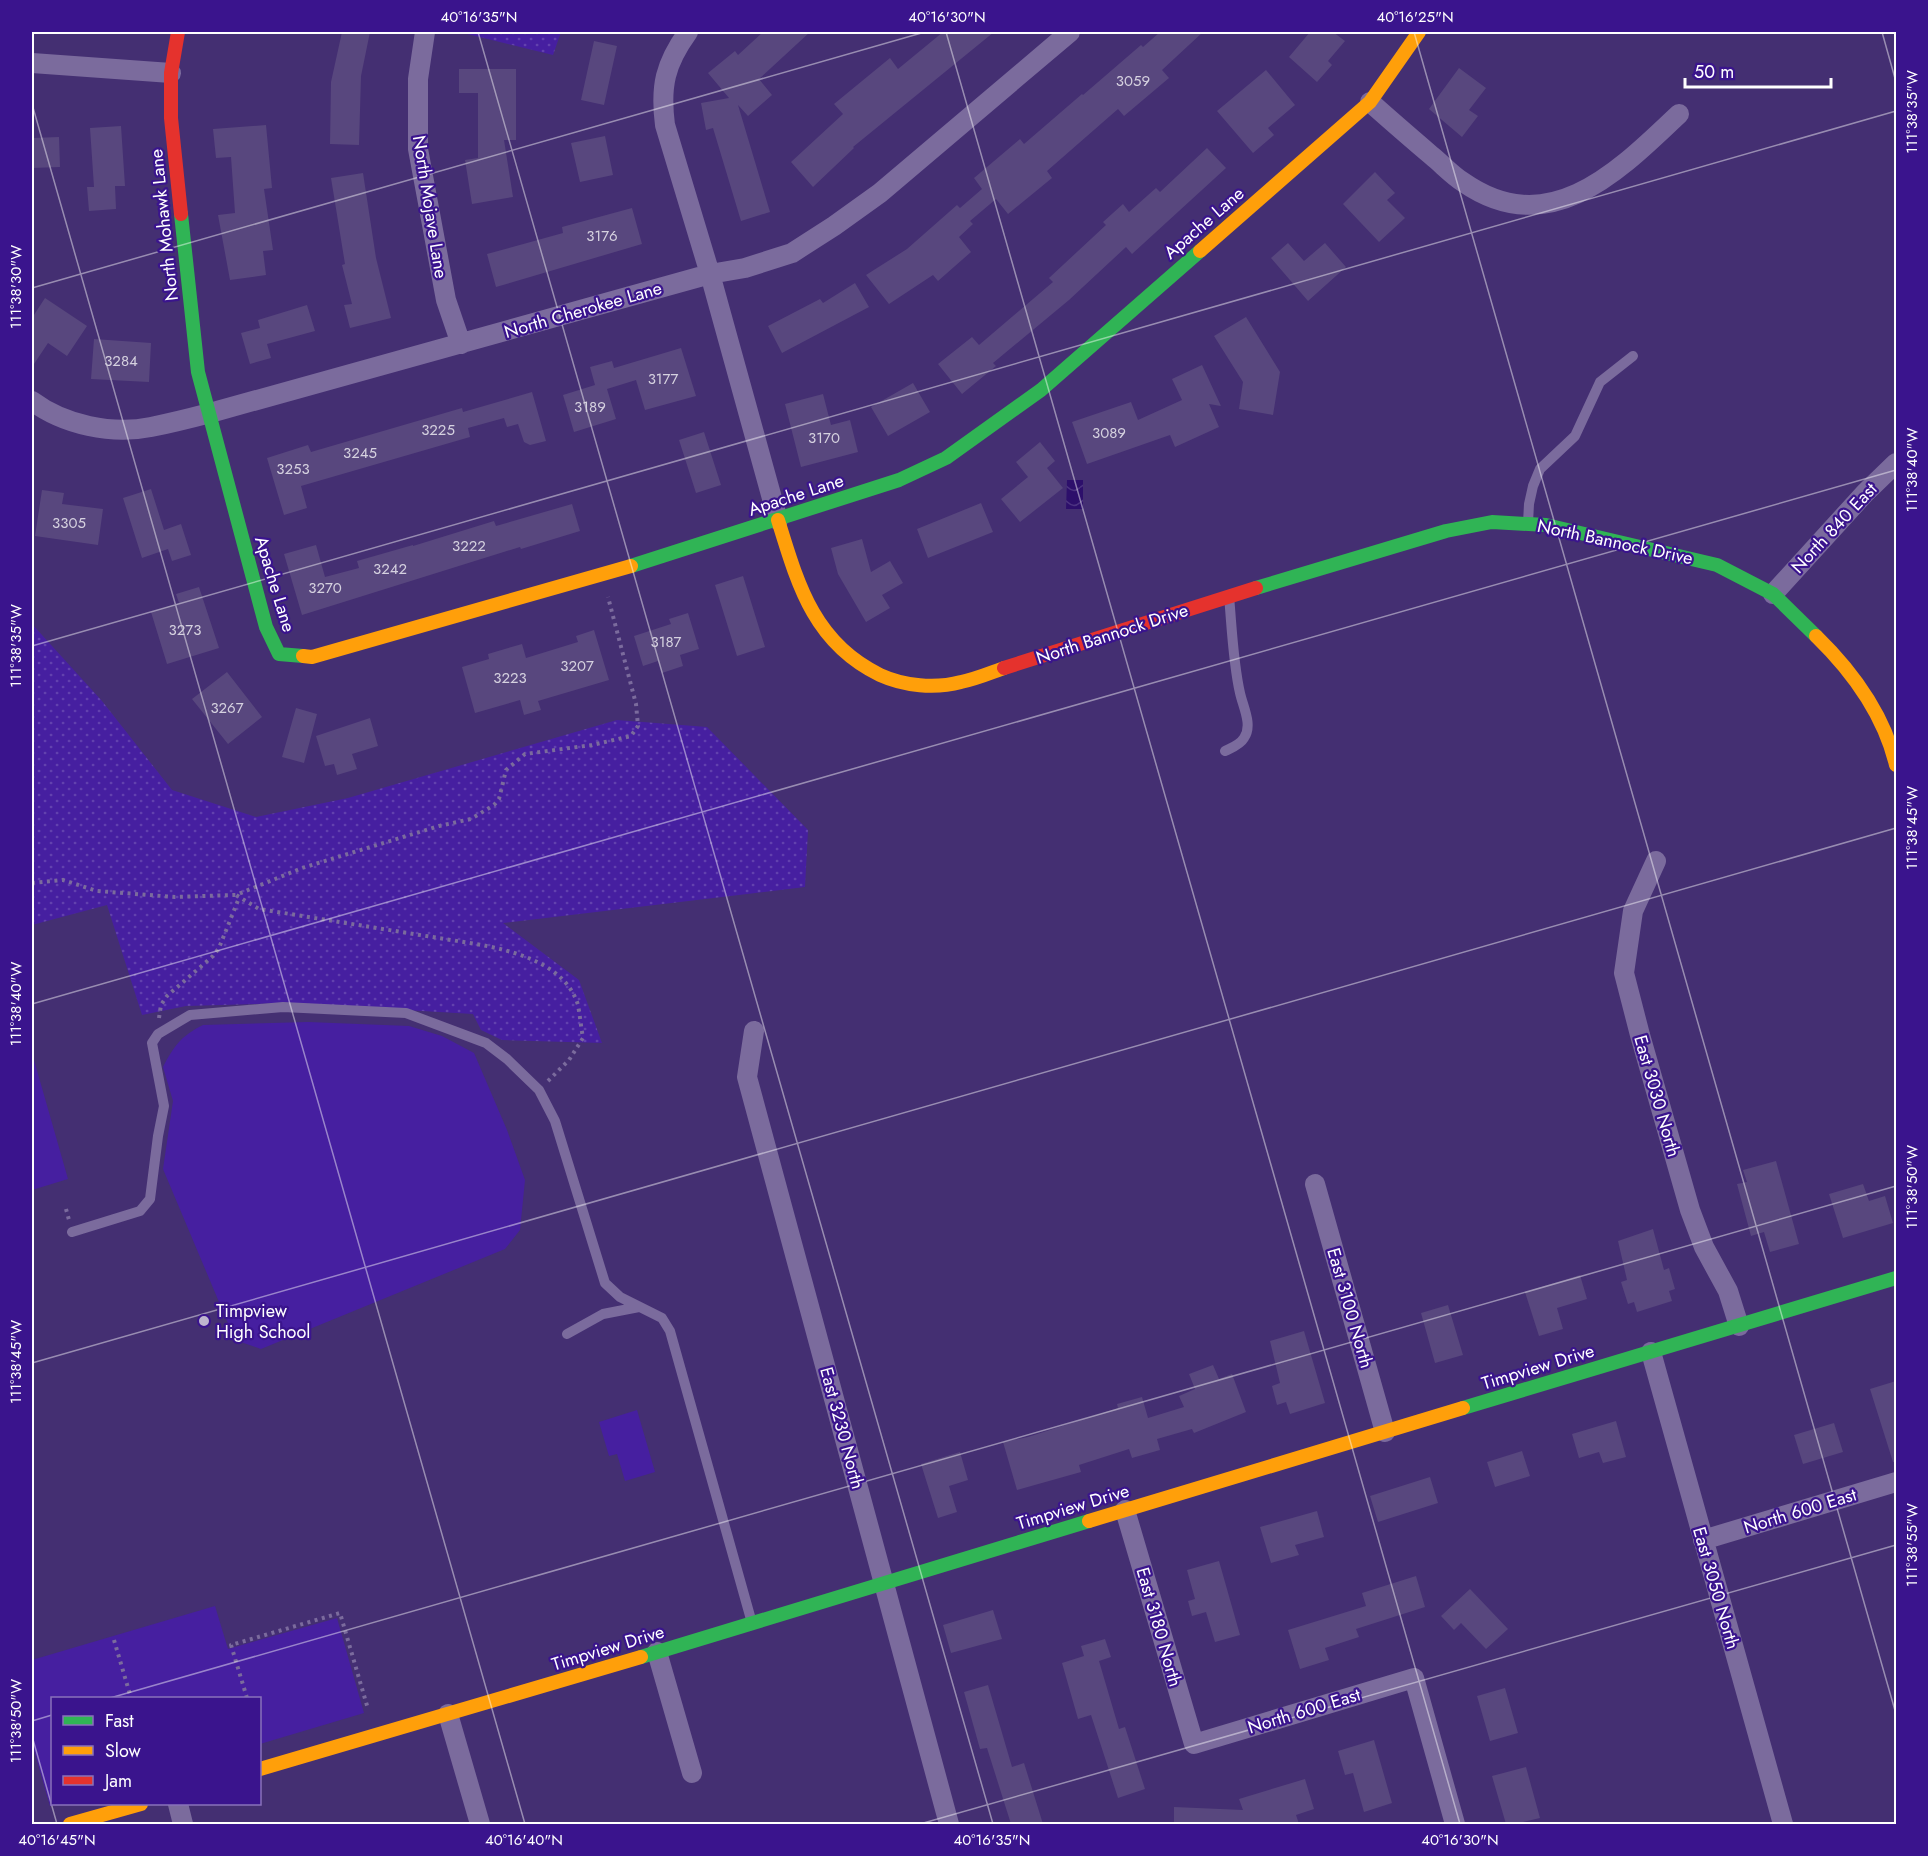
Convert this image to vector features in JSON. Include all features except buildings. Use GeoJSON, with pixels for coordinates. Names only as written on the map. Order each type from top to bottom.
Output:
{"type":"FeatureCollection","features":[{"type":"Feature","properties":{"kind":"street","name":"North Mohawk Lane"},"geometry":{"type":"LineString","coordinates":[[178,32],[171,73],[171,118],[198,372],[210,413]]}},
{"type":"Feature","properties":{"kind":"street","name":"North Mojave Lane"},"geometry":{"type":"LineString","coordinates":[[425,32],[418,79],[418,149],[446,300],[460,344]]}},
{"type":"Feature","properties":{"kind":"street","name":"North Bannock Drive"},"geometry":{"type":"LineString","coordinates":[[688,32],[668,64],[662,104],[665,125],[710,274],[778,520],[800,588],[814,617],[828,638],[859,664],[881,676],[907,684],[958,683],[1229,596],[1446,531],[1492,522],[1546,525],[1717,565],[1773,594],[1828,648],[1872,704],[1890,741],[1896,765]]}},
{"type":"Feature","properties":{"kind":"street","name":"North Cherokee Lane"},"geometry":{"type":"LineString","coordinates":[[32,401],[58,416],[101,428],[149,428],[710,274],[745,268],[792,253],[880,193],[1070,32]]}},
{"type":"Feature","properties":{"kind":"street","name":"Apache Lane"},"geometry":{"type":"LineString","coordinates":[[210,413],[266,627],[279,654],[312,657],[602,575],[778,520],[899,480],[946,458],[1041,390],[1370,102],[1419,32]]}},
{"type":"Feature","properties":{"kind":"street"},"geometry":{"type":"LineString","coordinates":[[32,63],[171,73]]}},
{"type":"Feature","properties":{"kind":"street"},"geometry":{"type":"LineString","coordinates":[[1370,102],[1462,182],[1491,199],[1513,205],[1553,204],[1574,197],[1638,153],[1679,114]]}},
{"type":"Feature","properties":{"kind":"street","name":"North 840 East"},"geometry":{"type":"LineString","coordinates":[[1773,594],[1865,493],[1896,463]]}},
{"type":"Feature","properties":{"kind":"street","name":"East 3030 North"},"geometry":{"type":"LineString","coordinates":[[1656,861],[1633,911],[1624,973],[1690,1210],[1704,1247],[1728,1291],[1739,1326]]}},
{"type":"Feature","properties":{"kind":"street","name":"East 3230 North"},"geometry":{"type":"LineString","coordinates":[[754,1031],[747,1077],[949,1824]]}},
{"type":"Feature","properties":{"kind":"street","name":"East 3100 North"},"geometry":{"type":"LineString","coordinates":[[1315,1184],[1385,1432]]}},
{"type":"Feature","properties":{"kind":"street","name":"Timpview Drive"},"geometry":{"type":"LineString","coordinates":[[261,1769],[657,1652],[1896,1278]]}},
{"type":"Feature","properties":{"kind":"street","name":"East 3050 North"},"geometry":{"type":"LineString","coordinates":[[1651,1352],[1783,1824]]}},
{"type":"Feature","properties":{"kind":"street","name":"North 600 East"},"geometry":{"type":"LineString","coordinates":[[1702,1540],[1896,1482]]}},
{"type":"Feature","properties":{"kind":"street","name":"East 3180 North"},"geometry":{"type":"LineString","coordinates":[[1125,1510],[1194,1744]]}},
{"type":"Feature","properties":{"kind":"street"},"geometry":{"type":"LineString","coordinates":[[657,1652],[692,1773]]}},
{"type":"Feature","properties":{"kind":"street","name":"North 600 East"},"geometry":{"type":"LineString","coordinates":[[1194,1744],[1414,1678],[1455,1824]]}},
{"type":"Feature","properties":{"kind":"street"},"geometry":{"type":"LineString","coordinates":[[447,1714],[480,1824]]}},
{"type":"Feature","properties":{"kind":"street"},"geometry":{"type":"LineString","coordinates":[[70,1824],[134,1805]]}},
{"type":"Feature","properties":{"kind":"street"},"geometry":{"type":"LineString","coordinates":[[178,1805],[183,1824]]}},
{"type":"Feature","properties":{"kind":"lane"},"geometry":{"type":"LineString","coordinates":[[1528,524],[1533,486],[1540,470],[1575,436],[1600,382],[1633,356]]}},
{"type":"Feature","properties":{"kind":"lane"},"geometry":{"type":"LineString","coordinates":[[1225,751],[1244,738],[1247,728],[1247,716],[1236,671],[1229,596]]}},
{"type":"Feature","properties":{"kind":"lane"},"geometry":{"type":"LineString","coordinates":[[72,1232],[140,1211],[150,1199],[164,1106],[152,1043],[158,1034],[190,1015],[283,1008],[406,1013],[486,1043],[507,1059],[539,1090],[555,1121],[605,1283],[620,1297],[662,1318],[670,1331],[752,1623]]}},
{"type":"Feature","properties":{"kind":"lane"},"geometry":{"type":"LineString","coordinates":[[567,1334],[603,1314],[639,1307]]}},
{"type":"Feature","properties":{"kind":"path"},"geometry":{"type":"LineString","coordinates":[[32,883],[63,880],[97,891],[175,897],[237,897],[302,868],[439,826],[471,819],[495,805],[499,799],[506,770],[525,754],[592,745],[631,736],[638,726],[636,704],[607,593]]}},
{"type":"Feature","properties":{"kind":"path"},"geometry":{"type":"LineString","coordinates":[[167,996],[213,956],[219,948],[237,897]]}},
{"type":"Feature","properties":{"kind":"path"},"geometry":{"type":"LineString","coordinates":[[237,897],[259,909],[515,952],[547,968],[564,981],[577,1003],[583,1038],[568,1060],[539,1090]]}},
{"type":"Feature","properties":{"kind":"path"},"geometry":{"type":"LineString","coordinates":[[247,1697],[231,1645],[340,1613],[368,1709]]}},
{"type":"Feature","properties":{"kind":"path"},"geometry":{"type":"LineString","coordinates":[[114,1640],[131,1697]]}},
{"type":"Feature","properties":{"kind":"shaded area"},"geometry":{"type":"Polygon","coordinates":[[[459,32],[561,32],[553,55],[459,32]]]}},
{"type":"Feature","properties":{"kind":"shaded area"},"geometry":{"type":"Polygon","coordinates":[[[32,624],[102,701],[172,790],[256,817],[348,798],[617,720],[707,727],[808,830],[805,887],[503,923],[579,980],[602,1043],[502,1040],[481,1030],[473,1014],[286,1003],[186,1006],[142,1015],[107,905],[32,925],[32,624]]]}},
{"type":"Feature","properties":{"kind":"shaded area"},"geometry":{"type":"Polygon","coordinates":[[[308,1022],[409,1026],[442,1036],[474,1053],[507,1130],[525,1180],[520,1230],[505,1249],[261,1349],[235,1340],[163,1169],[173,1101],[163,1067],[179,1042],[203,1025],[308,1022]]]}},
{"type":"Feature","properties":{"kind":"shaded area"},"geometry":{"type":"Polygon","coordinates":[[[32,1053],[68,1179],[32,1190],[32,1053]]]}},
{"type":"Feature","properties":{"kind":"shaded area"},"geometry":{"type":"Polygon","coordinates":[[[637,1410],[655,1472],[625,1481],[617,1454],[609,1456],[599,1422],[637,1410]]]}},
{"type":"Feature","properties":{"kind":"shaded area"},"geometry":{"type":"Polygon","coordinates":[[[215,1606],[228,1649],[337,1618],[364,1713],[261,1744],[261,1697],[51,1697],[51,1805],[54,1805],[50,1806],[32,1743],[32,1660],[215,1606]]]}},
{"type":"Feature","properties":{"kind":"water"},"geometry":{"type":"Polygon","coordinates":[[[1067,480],[1083,480],[1083,509],[1066,509],[1067,480]]]}},
{"type":"Feature","properties":{"kind":"traffic: fast"},"geometry":{"type":"LineString","coordinates":[[181,214],[198,372],[266,627],[279,654],[303,656]]}},
{"type":"Feature","properties":{"kind":"traffic: fast"},"geometry":{"type":"LineString","coordinates":[[631,566],[899,480],[946,458],[1041,390],[1200,251]]}},
{"type":"Feature","properties":{"kind":"traffic: fast"},"geometry":{"type":"LineString","coordinates":[[1256,588],[1446,531],[1492,522],[1546,525],[1717,565],[1773,594],[1816,636]]}},
{"type":"Feature","properties":{"kind":"traffic: fast"},"geometry":{"type":"LineString","coordinates":[[1463,1408],[1896,1278]]}},
{"type":"Feature","properties":{"kind":"traffic: fast"},"geometry":{"type":"LineString","coordinates":[[641,1657],[1089,1521]]}},
{"type":"Feature","properties":{"kind":"traffic: slow"},"geometry":{"type":"LineString","coordinates":[[1200,251],[1370,102],[1419,32]]}},
{"type":"Feature","properties":{"kind":"traffic: slow"},"geometry":{"type":"LineString","coordinates":[[778,520],[793,567],[812,610],[824,629],[857,662],[889,679],[930,686],[967,681],[1004,668]]}},
{"type":"Feature","properties":{"kind":"traffic: slow"},"geometry":{"type":"LineString","coordinates":[[303,656],[312,657],[631,566]]}},
{"type":"Feature","properties":{"kind":"traffic: slow"},"geometry":{"type":"LineString","coordinates":[[1816,636],[1842,664],[1865,695],[1884,729],[1896,765]]}},
{"type":"Feature","properties":{"kind":"traffic: slow"},"geometry":{"type":"LineString","coordinates":[[1089,1521],[1463,1408]]}},
{"type":"Feature","properties":{"kind":"traffic: slow"},"geometry":{"type":"LineString","coordinates":[[261,1769],[641,1657]]}},
{"type":"Feature","properties":{"kind":"traffic: slow"},"geometry":{"type":"LineString","coordinates":[[70,1824],[137,1805]]}},
{"type":"Feature","properties":{"kind":"traffic: jam"},"geometry":{"type":"LineString","coordinates":[[178,32],[171,73],[171,118],[181,214]]}},
{"type":"Feature","properties":{"kind":"traffic: jam"},"geometry":{"type":"LineString","coordinates":[[1004,668],[1256,588]]}},
{"type":"Feature","properties":{"kind":"place","name":"Timpview High School"},"geometry":{"type":"Point","coordinates":[204,1321]}}]}
